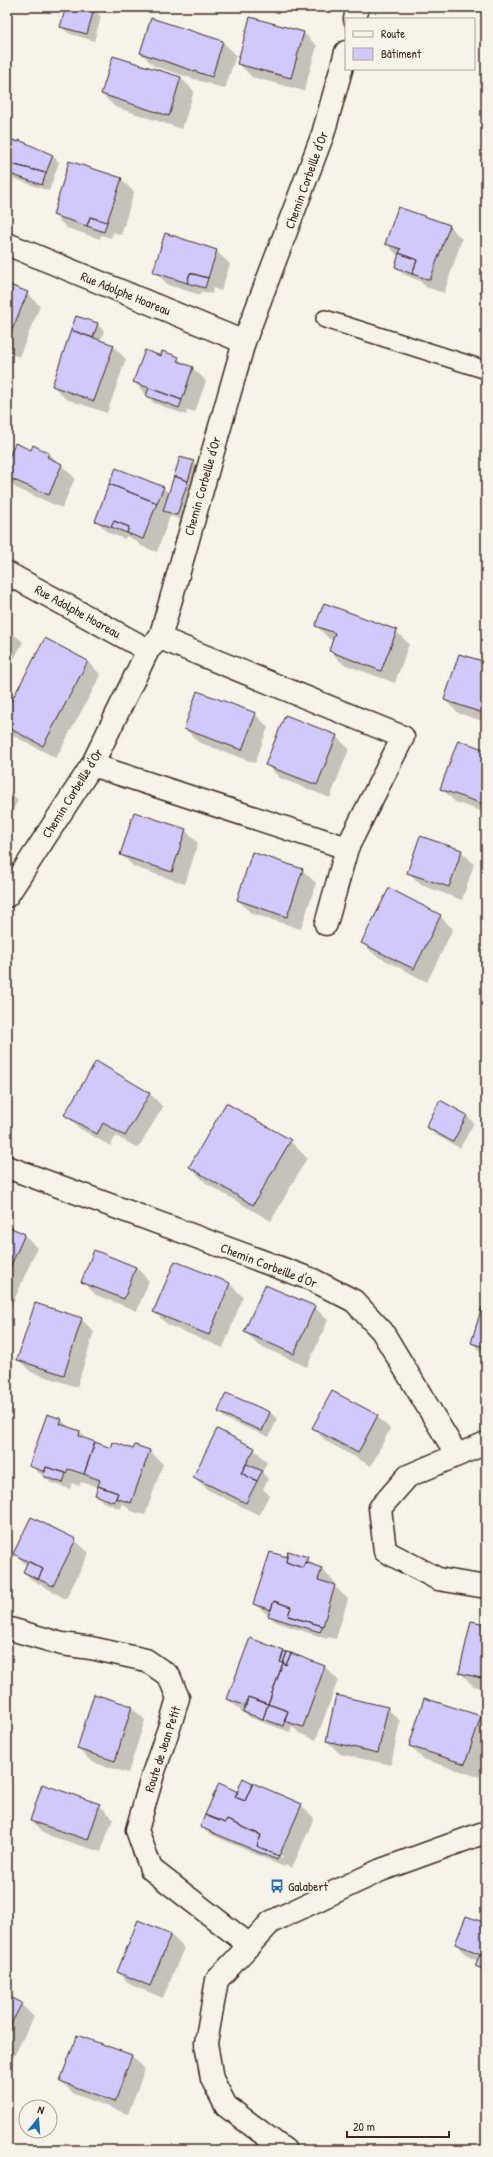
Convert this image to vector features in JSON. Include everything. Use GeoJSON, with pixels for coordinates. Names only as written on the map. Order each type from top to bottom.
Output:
{"type":"FeatureCollection","features":[{"type":"Feature","properties":{"kind":"street"},"geometry":{"type":"LineString","coordinates":[[355,18],[358,7]]}},
{"type":"Feature","properties":{"kind":"street","name":"Chemin Corbeille d'Or"},"geometry":{"type":"LineString","coordinates":[[7,896],[92,765],[154,644],[244,342],[323,134],[345,56]]}},
{"type":"Feature","properties":{"kind":"street","name":"Rue Adolphe Hoareau"},"geometry":{"type":"LineString","coordinates":[[7,244],[244,342]]}},
{"type":"Feature","properties":{"kind":"street","name":"Rue Adolphe Hoareau"},"geometry":{"type":"LineString","coordinates":[[7,573],[154,644],[403,737],[347,848]]}},
{"type":"Feature","properties":{"kind":"street"},"geometry":{"type":"LineString","coordinates":[[92,765],[347,848],[326,924]]}},
{"type":"Feature","properties":{"kind":"street","name":"Chemin Corbeille d'Or"},"geometry":{"type":"LineString","coordinates":[[7,1167],[312,1280],[354,1301],[382,1331],[457,1455]]}},
{"type":"Feature","properties":{"kind":"street"},"geometry":{"type":"LineString","coordinates":[[486,1443],[408,1476],[380,1508],[385,1551],[438,1579],[486,1587]]}},
{"type":"Feature","properties":{"kind":"street","name":"Route de Jean Petit"},"geometry":{"type":"LineString","coordinates":[[7,1628],[62,1644],[91,1648],[146,1660],[169,1676],[178,1698],[153,1774],[137,1830],[152,1869],[248,1944]]}},
{"type":"Feature","properties":{"kind":"street"},"geometry":{"type":"LineString","coordinates":[[285,2150],[226,2106],[212,2079],[206,2042],[217,1980],[248,1944],[271,1922],[303,1905],[382,1870],[486,1832]]}},
{"type":"Feature","properties":{"kind":"lane"},"geometry":{"type":"LineString","coordinates":[[324,319],[486,370]]}},
{"type":"Feature","properties":{"kind":"building"},"geometry":{"type":"Polygon","coordinates":[[[66,7],[86,7],[94,9],[87,34],[60,27],[66,7]]]}},
{"type":"Feature","properties":{"kind":"building"},"geometry":{"type":"Polygon","coordinates":[[[250,17],[304,32],[291,78],[237,64],[250,17]]]}},
{"type":"Feature","properties":{"kind":"building"},"geometry":{"type":"Polygon","coordinates":[[[151,18],[223,41],[212,77],[140,53],[151,18]]]}},
{"type":"Feature","properties":{"kind":"building"},"geometry":{"type":"Polygon","coordinates":[[[113,56],[181,77],[169,116],[101,94],[113,56]]]}},
{"type":"Feature","properties":{"kind":"building"},"geometry":{"type":"Polygon","coordinates":[[[7,138],[19,142],[19,140],[53,155],[46,173],[11,164],[12,162],[7,160],[7,138]]]}},
{"type":"Feature","properties":{"kind":"building"},"geometry":{"type":"Polygon","coordinates":[[[7,160],[12,162],[11,164],[46,173],[42,185],[7,173],[7,160]]]}},
{"type":"Feature","properties":{"kind":"building"},"geometry":{"type":"Polygon","coordinates":[[[69,161],[122,178],[107,222],[90,217],[87,226],[53,215],[69,161]]]}},
{"type":"Feature","properties":{"kind":"building"},"geometry":{"type":"Polygon","coordinates":[[[398,207],[450,225],[430,280],[412,274],[417,260],[399,253],[401,249],[385,244],[398,207]]]}},
{"type":"Feature","properties":{"kind":"building"},"geometry":{"type":"Polygon","coordinates":[[[90,217],[107,222],[104,232],[87,226],[90,217]]]}},
{"type":"Feature","properties":{"kind":"building"},"geometry":{"type":"Polygon","coordinates":[[[165,233],[217,250],[208,278],[190,273],[187,283],[153,272],[165,233]]]}},
{"type":"Feature","properties":{"kind":"building"},"geometry":{"type":"Polygon","coordinates":[[[399,253],[417,260],[412,274],[395,267],[399,253]]]}},
{"type":"Feature","properties":{"kind":"building"},"geometry":{"type":"Polygon","coordinates":[[[190,273],[208,278],[205,288],[187,283],[190,273]]]}},
{"type":"Feature","properties":{"kind":"building"},"geometry":{"type":"Polygon","coordinates":[[[485,277],[486,278],[486,294],[480,292],[485,277]]]}},
{"type":"Feature","properties":{"kind":"building"},"geometry":{"type":"Polygon","coordinates":[[[7,284],[28,292],[7,342],[7,284]]]}},
{"type":"Feature","properties":{"kind":"building"},"geometry":{"type":"Polygon","coordinates":[[[76,316],[98,323],[93,338],[71,330],[76,316]]]}},
{"type":"Feature","properties":{"kind":"building"},"geometry":{"type":"Polygon","coordinates":[[[71,330],[114,345],[94,401],[52,386],[71,330]]]}},
{"type":"Feature","properties":{"kind":"building"},"geometry":{"type":"Polygon","coordinates":[[[145,350],[161,356],[162,351],[179,357],[177,361],[193,367],[182,400],[133,382],[145,350]]]}},
{"type":"Feature","properties":{"kind":"building"},"geometry":{"type":"Polygon","coordinates":[[[149,388],[182,400],[179,408],[146,396],[149,388]]]}},
{"type":"Feature","properties":{"kind":"building"},"geometry":{"type":"Polygon","coordinates":[[[15,443],[31,450],[33,445],[49,453],[47,457],[62,464],[49,495],[7,477],[7,462],[15,443]]]}},
{"type":"Feature","properties":{"kind":"building"},"geometry":{"type":"Polygon","coordinates":[[[180,457],[194,461],[188,481],[174,476],[180,457]]]}},
{"type":"Feature","properties":{"kind":"building"},"geometry":{"type":"Polygon","coordinates":[[[116,468],[164,487],[157,503],[109,484],[116,468]]]}},
{"type":"Feature","properties":{"kind":"building"},"geometry":{"type":"Polygon","coordinates":[[[174,476],[188,481],[177,515],[163,511],[174,476]]]}},
{"type":"Feature","properties":{"kind":"building"},"geometry":{"type":"Polygon","coordinates":[[[109,484],[157,503],[143,539],[127,533],[129,527],[114,521],[111,527],[95,521],[109,484]]]}},
{"type":"Feature","properties":{"kind":"building"},"geometry":{"type":"Polygon","coordinates":[[[114,521],[129,527],[127,533],[111,527],[114,521]]]}},
{"type":"Feature","properties":{"kind":"building"},"geometry":{"type":"Polygon","coordinates":[[[324,603],[397,630],[381,671],[329,651],[335,633],[315,626],[324,603]]]}},
{"type":"Feature","properties":{"kind":"building"},"geometry":{"type":"Polygon","coordinates":[[[45,638],[88,661],[43,746],[7,727],[7,709],[45,638]]]}},
{"type":"Feature","properties":{"kind":"building"},"geometry":{"type":"Polygon","coordinates":[[[459,654],[486,662],[486,714],[444,700],[459,654]]]}},
{"type":"Feature","properties":{"kind":"building"},"geometry":{"type":"Polygon","coordinates":[[[197,691],[256,713],[242,750],[184,729],[197,691]]]}},
{"type":"Feature","properties":{"kind":"building"},"geometry":{"type":"Polygon","coordinates":[[[285,715],[337,735],[317,785],[265,765],[285,715]]]}},
{"type":"Feature","properties":{"kind":"building"},"geometry":{"type":"Polygon","coordinates":[[[458,740],[486,750],[486,805],[440,789],[458,740]]]}},
{"type":"Feature","properties":{"kind":"building"},"geometry":{"type":"Polygon","coordinates":[[[134,812],[186,829],[172,872],[120,855],[134,812]]]}},
{"type":"Feature","properties":{"kind":"building"},"geometry":{"type":"Polygon","coordinates":[[[420,836],[462,850],[449,887],[407,873],[420,836]]]}},
{"type":"Feature","properties":{"kind":"building"},"geometry":{"type":"Polygon","coordinates":[[[252,852],[303,869],[287,917],[237,900],[252,852]]]}},
{"type":"Feature","properties":{"kind":"building"},"geometry":{"type":"Polygon","coordinates":[[[389,888],[441,915],[414,969],[361,943],[389,888]]]}},
{"type":"Feature","properties":{"kind":"building"},"geometry":{"type":"Polygon","coordinates":[[[96,1061],[150,1093],[125,1136],[103,1123],[97,1134],[64,1115],[96,1061]]]}},
{"type":"Feature","properties":{"kind":"building"},"geometry":{"type":"Polygon","coordinates":[[[440,1100],[467,1115],[453,1142],[426,1127],[440,1100]]]}},
{"type":"Feature","properties":{"kind":"building"},"geometry":{"type":"Polygon","coordinates":[[[226,1103],[291,1140],[253,1205],[189,1167],[226,1103]]]}},
{"type":"Feature","properties":{"kind":"building"},"geometry":{"type":"Polygon","coordinates":[[[7,1226],[25,1234],[7,1274],[7,1226]]]}},
{"type":"Feature","properties":{"kind":"building"},"geometry":{"type":"Polygon","coordinates":[[[94,1250],[136,1267],[124,1299],[81,1282],[94,1250]]]}},
{"type":"Feature","properties":{"kind":"building"},"geometry":{"type":"Polygon","coordinates":[[[175,1261],[230,1283],[209,1335],[153,1312],[175,1261]]]}},
{"type":"Feature","properties":{"kind":"building"},"geometry":{"type":"Polygon","coordinates":[[[265,1285],[315,1306],[294,1354],[244,1332],[265,1285]]]}},
{"type":"Feature","properties":{"kind":"building"},"geometry":{"type":"Polygon","coordinates":[[[35,1303],[82,1318],[64,1375],[17,1360],[35,1303]]]}},
{"type":"Feature","properties":{"kind":"building"},"geometry":{"type":"Polygon","coordinates":[[[482,1307],[486,1308],[486,1348],[471,1343],[482,1307]]]}},
{"type":"Feature","properties":{"kind":"building"},"geometry":{"type":"Polygon","coordinates":[[[332,1391],[378,1415],[358,1453],[312,1428],[332,1391]]]}},
{"type":"Feature","properties":{"kind":"building"},"geometry":{"type":"Polygon","coordinates":[[[226,1393],[270,1412],[262,1431],[218,1412],[226,1393]]]}},
{"type":"Feature","properties":{"kind":"building"},"geometry":{"type":"Polygon","coordinates":[[[47,1414],[62,1419],[60,1424],[80,1431],[79,1436],[95,1442],[84,1474],[68,1469],[66,1473],[46,1467],[45,1472],[29,1466],[47,1414]]]}},
{"type":"Feature","properties":{"kind":"building"},"geometry":{"type":"Polygon","coordinates":[[[217,1429],[255,1448],[241,1473],[257,1481],[246,1503],[193,1477],[217,1429]]]}},
{"type":"Feature","properties":{"kind":"building"},"geometry":{"type":"Polygon","coordinates":[[[95,1442],[111,1448],[113,1442],[133,1449],[135,1445],[150,1450],[131,1503],[116,1498],[118,1493],[98,1486],[100,1480],[84,1474],[95,1442]]]}},
{"type":"Feature","properties":{"kind":"building"},"geometry":{"type":"Polygon","coordinates":[[[247,1464],[262,1471],[257,1481],[241,1473],[247,1464]]]}},
{"type":"Feature","properties":{"kind":"building"},"geometry":{"type":"Polygon","coordinates":[[[46,1467],[66,1473],[63,1483],[43,1476],[46,1467]]]}},
{"type":"Feature","properties":{"kind":"building"},"geometry":{"type":"Polygon","coordinates":[[[98,1486],[118,1493],[114,1502],[95,1495],[98,1486]]]}},
{"type":"Feature","properties":{"kind":"building"},"geometry":{"type":"Polygon","coordinates":[[[31,1517],[76,1539],[53,1586],[38,1579],[43,1569],[13,1554],[31,1517]]]}},
{"type":"Feature","properties":{"kind":"building"},"geometry":{"type":"Polygon","coordinates":[[[288,1551],[308,1557],[303,1568],[286,1562],[288,1551]]]}},
{"type":"Feature","properties":{"kind":"building"},"geometry":{"type":"Polygon","coordinates":[[[270,1552],[287,1557],[286,1562],[303,1568],[305,1562],[322,1568],[318,1580],[335,1585],[323,1626],[288,1616],[291,1607],[274,1601],[271,1610],[253,1604],[270,1552]]]}},
{"type":"Feature","properties":{"kind":"building"},"geometry":{"type":"Polygon","coordinates":[[[28,1561],[43,1569],[38,1579],[23,1572],[28,1561]]]}},
{"type":"Feature","properties":{"kind":"building"},"geometry":{"type":"Polygon","coordinates":[[[274,1601],[291,1607],[288,1616],[323,1626],[320,1632],[268,1616],[274,1601]]]}},
{"type":"Feature","properties":{"kind":"building"},"geometry":{"type":"Polygon","coordinates":[[[471,1621],[486,1624],[486,1679],[459,1673],[471,1621]]]}},
{"type":"Feature","properties":{"kind":"building"},"geometry":{"type":"Polygon","coordinates":[[[250,1638],[284,1651],[280,1662],[283,1663],[268,1704],[248,1697],[246,1706],[227,1699],[250,1638]]]}},
{"type":"Feature","properties":{"kind":"building"},"geometry":{"type":"Polygon","coordinates":[[[284,1651],[287,1652],[283,1663],[280,1662],[284,1651]]]}},
{"type":"Feature","properties":{"kind":"building"},"geometry":{"type":"Polygon","coordinates":[[[287,1652],[291,1653],[286,1665],[283,1663],[287,1652]]]}},
{"type":"Feature","properties":{"kind":"building"},"geometry":{"type":"Polygon","coordinates":[[[291,1653],[325,1666],[303,1727],[284,1721],[288,1711],[268,1704],[283,1663],[286,1665],[291,1653]]]}},
{"type":"Feature","properties":{"kind":"building"},"geometry":{"type":"Polygon","coordinates":[[[94,1694],[132,1706],[115,1761],[77,1749],[94,1694]]]}},
{"type":"Feature","properties":{"kind":"building"},"geometry":{"type":"Polygon","coordinates":[[[336,1695],[388,1707],[378,1753],[326,1741],[336,1695]]]}},
{"type":"Feature","properties":{"kind":"building"},"geometry":{"type":"Polygon","coordinates":[[[248,1697],[268,1704],[263,1719],[243,1712],[248,1697]]]}},
{"type":"Feature","properties":{"kind":"building"},"geometry":{"type":"Polygon","coordinates":[[[424,1698],[481,1716],[465,1764],[409,1746],[424,1698]]]}},
{"type":"Feature","properties":{"kind":"building"},"geometry":{"type":"Polygon","coordinates":[[[268,1704],[288,1711],[283,1726],[263,1719],[268,1704]]]}},
{"type":"Feature","properties":{"kind":"building"},"geometry":{"type":"Polygon","coordinates":[[[243,1778],[253,1783],[245,1801],[235,1797],[243,1778]]]}},
{"type":"Feature","properties":{"kind":"building"},"geometry":{"type":"Polygon","coordinates":[[[219,1783],[238,1792],[235,1797],[245,1801],[253,1783],[302,1804],[279,1856],[257,1846],[261,1835],[227,1820],[225,1823],[205,1815],[219,1783]]]}},
{"type":"Feature","properties":{"kind":"building"},"geometry":{"type":"Polygon","coordinates":[[[42,1784],[100,1804],[88,1840],[30,1821],[42,1784]]]}},
{"type":"Feature","properties":{"kind":"building"},"geometry":{"type":"Polygon","coordinates":[[[205,1815],[225,1823],[227,1820],[261,1835],[257,1846],[279,1856],[277,1860],[200,1827],[205,1815]]]}},
{"type":"Feature","properties":{"kind":"building"},"geometry":{"type":"Polygon","coordinates":[[[466,1916],[486,1923],[486,1956],[455,1944],[466,1916]]]}},
{"type":"Feature","properties":{"kind":"building"},"geometry":{"type":"Polygon","coordinates":[[[138,1920],[171,1934],[150,1986],[117,1972],[138,1920]]]}},
{"type":"Feature","properties":{"kind":"building"},"geometry":{"type":"Polygon","coordinates":[[[480,1954],[486,1956],[486,1970],[475,1966],[480,1954]]]}},
{"type":"Feature","properties":{"kind":"building"},"geometry":{"type":"Polygon","coordinates":[[[7,1995],[22,2003],[7,2032],[7,1995]]]}},
{"type":"Feature","properties":{"kind":"building"},"geometry":{"type":"Polygon","coordinates":[[[77,2035],[132,2055],[115,2102],[60,2081],[77,2035]]]}},
{"type":"Feature","properties":{"kind":"place","name":"Galabert"},"geometry":{"type":"Point","coordinates":[277,1886]}}]}
